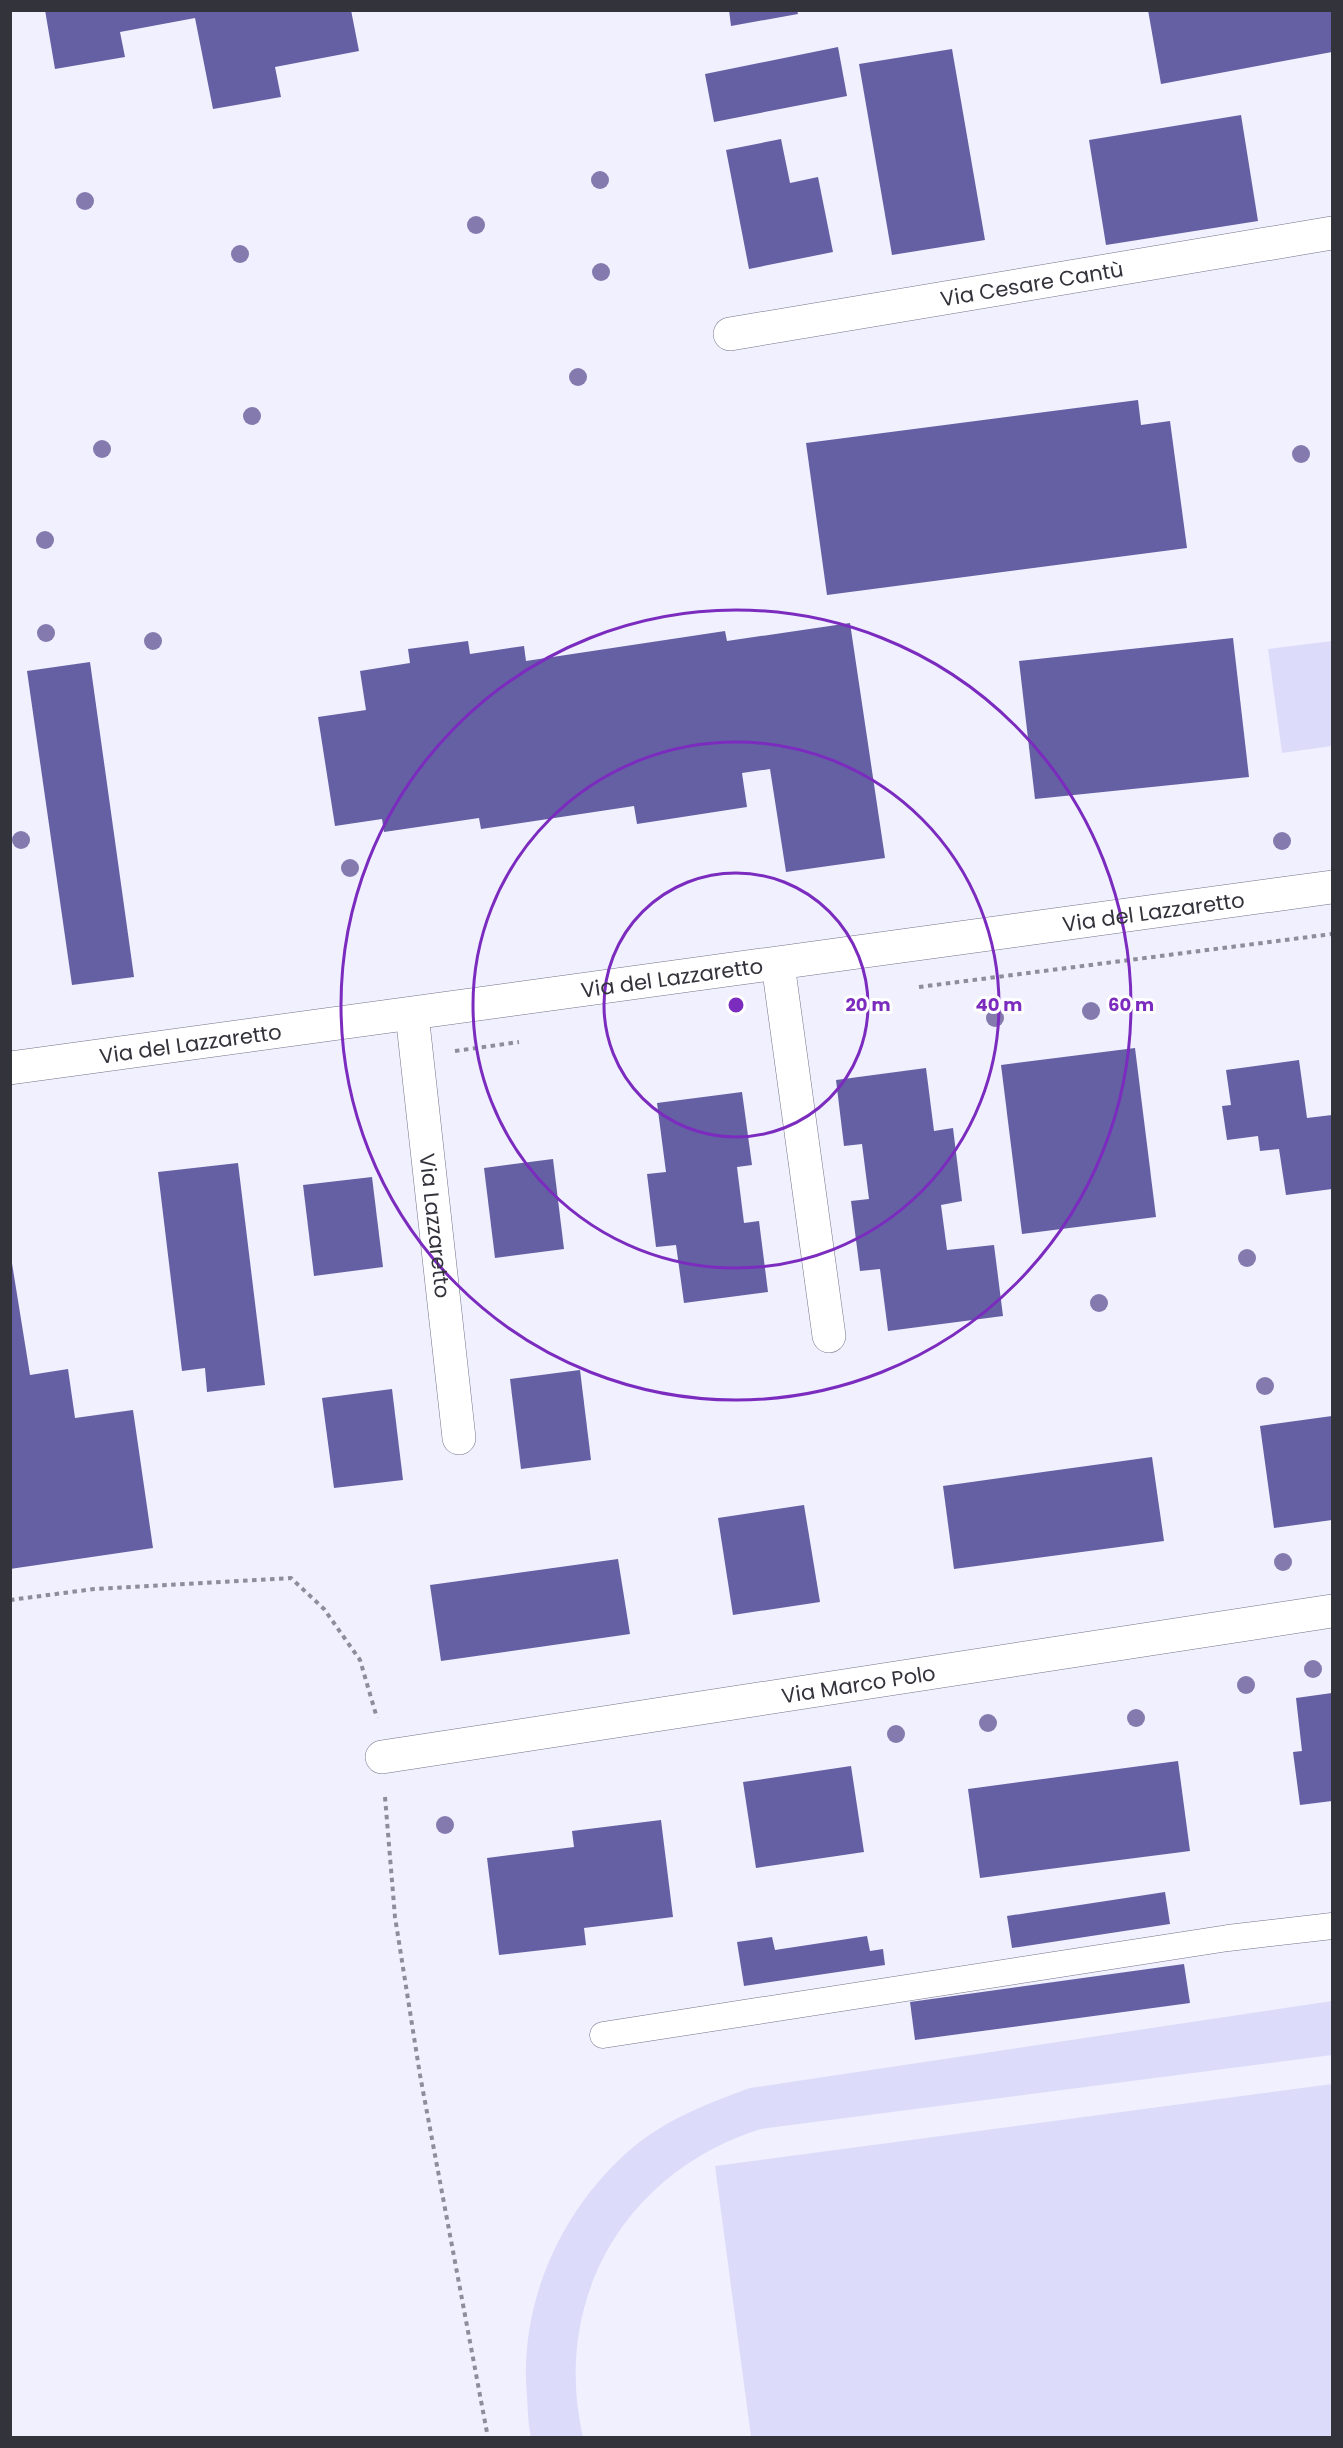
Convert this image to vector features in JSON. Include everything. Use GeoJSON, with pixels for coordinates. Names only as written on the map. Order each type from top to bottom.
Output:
{"type":"FeatureCollection","features":[{"type":"Feature","properties":{"kind":"street","name":"Via Cesare Cantù"},"geometry":{"type":"LineString","coordinates":[[730,334],[1332,233]]}},
{"type":"Feature","properties":{"kind":"street","name":"Via del Lazzaretto"},"geometry":{"type":"LineString","coordinates":[[10,1068],[1332,887]]}},
{"type":"Feature","properties":{"kind":"street"},"geometry":{"type":"LineString","coordinates":[[778,964],[830,1336]]}},
{"type":"Feature","properties":{"kind":"street","name":"Via Lazzaretto"},"geometry":{"type":"LineString","coordinates":[[412,1014],[459,1438]]}},
{"type":"Feature","properties":{"kind":"street","name":"Via Marco Polo"},"geometry":{"type":"LineString","coordinates":[[382,1757],[1332,1611]]}},
{"type":"Feature","properties":{"kind":"lane"},"geometry":{"type":"LineString","coordinates":[[603,2035],[1228,1938],[1332,1926]]}},
{"type":"Feature","properties":{"kind":"path"},"geometry":{"type":"LineString","coordinates":[[10,1600],[94,1590],[291,1578],[324,1609],[360,1660],[377,1715],[395,1917],[437,2172],[488,2438]]}},
{"type":"Feature","properties":{"kind":"shaded area"},"geometry":{"type":"Polygon","coordinates":[[[1332,641],[1332,746],[1282,753],[1268,649],[1332,641]]]}},
{"type":"Feature","properties":{"kind":"shaded area"},"geometry":{"type":"Polygon","coordinates":[[[1332,2001],[1332,2055],[761,2129],[713,2149],[672,2175],[637,2209],[609,2247],[590,2290],[578,2337],[576,2386],[583,2437],[531,2437],[526,2361],[530,2326],[538,2291],[551,2257],[567,2225],[587,2195],[637,2144],[663,2126],[706,2105],[750,2088],[1332,2001]]]}},
{"type":"Feature","properties":{"kind":"shaded area"},"geometry":{"type":"Polygon","coordinates":[[[1332,2084],[1332,2437],[751,2437],[715,2166],[1332,2084]]]}},
{"type":"Feature","properties":{"kind":"building"},"geometry":{"type":"Polygon","coordinates":[[[45,10],[351,10],[359,51],[275,67],[281,97],[213,109],[195,18],[120,32],[125,57],[55,69],[45,10]]]}},
{"type":"Feature","properties":{"kind":"building"},"geometry":{"type":"Polygon","coordinates":[[[729,10],[797,10],[798,14],[731,26],[729,10]]]}},
{"type":"Feature","properties":{"kind":"building"},"geometry":{"type":"Polygon","coordinates":[[[1148,10],[1332,10],[1332,52],[1161,84],[1148,10]]]}},
{"type":"Feature","properties":{"kind":"building"},"geometry":{"type":"Polygon","coordinates":[[[838,47],[847,96],[714,122],[705,74],[838,47]]]}},
{"type":"Feature","properties":{"kind":"building"},"geometry":{"type":"Polygon","coordinates":[[[952,49],[985,240],[892,255],[859,64],[952,49]]]}},
{"type":"Feature","properties":{"kind":"building"},"geometry":{"type":"Polygon","coordinates":[[[1241,115],[1258,221],[1106,245],[1089,140],[1241,115]]]}},
{"type":"Feature","properties":{"kind":"building"},"geometry":{"type":"Polygon","coordinates":[[[781,139],[790,183],[818,177],[833,252],[749,269],[726,150],[781,139]]]}},
{"type":"Feature","properties":{"kind":"building"},"geometry":{"type":"Polygon","coordinates":[[[1138,400],[1141,425],[1170,421],[1187,548],[827,595],[806,443],[1138,400]]]}},
{"type":"Feature","properties":{"kind":"building"},"geometry":{"type":"Polygon","coordinates":[[[850,623],[885,858],[786,872],[770,769],[742,773],[747,807],[637,824],[634,806],[481,829],[479,818],[384,832],[382,819],[335,826],[318,717],[366,710],[360,671],[410,663],[408,649],[468,641],[470,654],[524,646],[526,661],[725,631],[727,641],[850,623]]]}},
{"type":"Feature","properties":{"kind":"building"},"geometry":{"type":"Polygon","coordinates":[[[1233,638],[1249,777],[1035,799],[1019,661],[1233,638]]]}},
{"type":"Feature","properties":{"kind":"building"},"geometry":{"type":"Polygon","coordinates":[[[90,662],[134,977],[72,985],[27,671],[90,662]]]}},
{"type":"Feature","properties":{"kind":"building"},"geometry":{"type":"Polygon","coordinates":[[[1135,1048],[1156,1217],[1022,1234],[1001,1065],[1135,1048]]]}},
{"type":"Feature","properties":{"kind":"building"},"geometry":{"type":"Polygon","coordinates":[[[1299,1060],[1307,1118],[1332,1115],[1332,1189],[1286,1195],[1279,1149],[1260,1151],[1258,1136],[1227,1140],[1222,1106],[1231,1105],[1226,1070],[1299,1060]]]}},
{"type":"Feature","properties":{"kind":"building"},"geometry":{"type":"Polygon","coordinates":[[[926,1068],[934,1131],[953,1128],[962,1201],[941,1205],[947,1250],[994,1245],[1003,1316],[888,1331],[880,1269],[860,1271],[851,1201],[869,1199],[862,1144],[844,1146],[836,1080],[926,1068]]]}},
{"type":"Feature","properties":{"kind":"building"},"geometry":{"type":"Polygon","coordinates":[[[742,1092],[752,1165],[737,1167],[744,1223],[759,1221],[768,1292],[684,1303],[676,1245],[656,1247],[647,1174],[666,1172],[657,1103],[742,1092]]]}},
{"type":"Feature","properties":{"kind":"building"},"geometry":{"type":"Polygon","coordinates":[[[553,1159],[564,1249],[495,1258],[484,1168],[553,1159]]]}},
{"type":"Feature","properties":{"kind":"building"},"geometry":{"type":"Polygon","coordinates":[[[238,1163],[265,1385],[207,1392],[205,1368],[182,1371],[158,1172],[238,1163]]]}},
{"type":"Feature","properties":{"kind":"building"},"geometry":{"type":"Polygon","coordinates":[[[372,1177],[383,1267],[314,1276],[303,1185],[372,1177]]]}},
{"type":"Feature","properties":{"kind":"building"},"geometry":{"type":"Polygon","coordinates":[[[10,1251],[30,1375],[68,1369],[75,1418],[133,1410],[153,1548],[10,1569],[10,1251]]]}},
{"type":"Feature","properties":{"kind":"building"},"geometry":{"type":"Polygon","coordinates":[[[580,1370],[591,1460],[521,1469],[510,1379],[580,1370]]]}},
{"type":"Feature","properties":{"kind":"building"},"geometry":{"type":"Polygon","coordinates":[[[392,1389],[403,1480],[334,1488],[322,1398],[392,1389]]]}},
{"type":"Feature","properties":{"kind":"building"},"geometry":{"type":"Polygon","coordinates":[[[1332,1416],[1332,1520],[1274,1528],[1260,1426],[1332,1416]]]}},
{"type":"Feature","properties":{"kind":"building"},"geometry":{"type":"Polygon","coordinates":[[[1152,1457],[1164,1541],[954,1569],[943,1486],[1152,1457]]]}},
{"type":"Feature","properties":{"kind":"building"},"geometry":{"type":"Polygon","coordinates":[[[804,1505],[820,1602],[733,1615],[718,1518],[804,1505]]]}},
{"type":"Feature","properties":{"kind":"building"},"geometry":{"type":"Polygon","coordinates":[[[618,1559],[630,1634],[441,1661],[430,1585],[618,1559]]]}},
{"type":"Feature","properties":{"kind":"building"},"geometry":{"type":"Polygon","coordinates":[[[1332,1693],[1332,1801],[1300,1805],[1293,1752],[1302,1751],[1296,1698],[1332,1693]]]}},
{"type":"Feature","properties":{"kind":"building"},"geometry":{"type":"Polygon","coordinates":[[[1178,1761],[1190,1851],[980,1878],[968,1789],[1178,1761]]]}},
{"type":"Feature","properties":{"kind":"building"},"geometry":{"type":"Polygon","coordinates":[[[851,1766],[864,1852],[756,1868],[743,1782],[851,1766]]]}},
{"type":"Feature","properties":{"kind":"building"},"geometry":{"type":"Polygon","coordinates":[[[661,1820],[673,1917],[584,1928],[586,1945],[499,1955],[487,1858],[574,1847],[572,1831],[661,1820]]]}},
{"type":"Feature","properties":{"kind":"building"},"geometry":{"type":"Polygon","coordinates":[[[1165,1892],[1170,1924],[1012,1948],[1007,1916],[1165,1892]]]}},
{"type":"Feature","properties":{"kind":"building"},"geometry":{"type":"Polygon","coordinates":[[[867,1936],[870,1951],[883,1949],[885,1965],[744,1986],[737,1942],[772,1937],[775,1950],[867,1936]]]}},
{"type":"Feature","properties":{"kind":"building"},"geometry":{"type":"Polygon","coordinates":[[[1184,1964],[1190,2003],[915,2040],[910,2002],[1184,1964]]]}}]}
